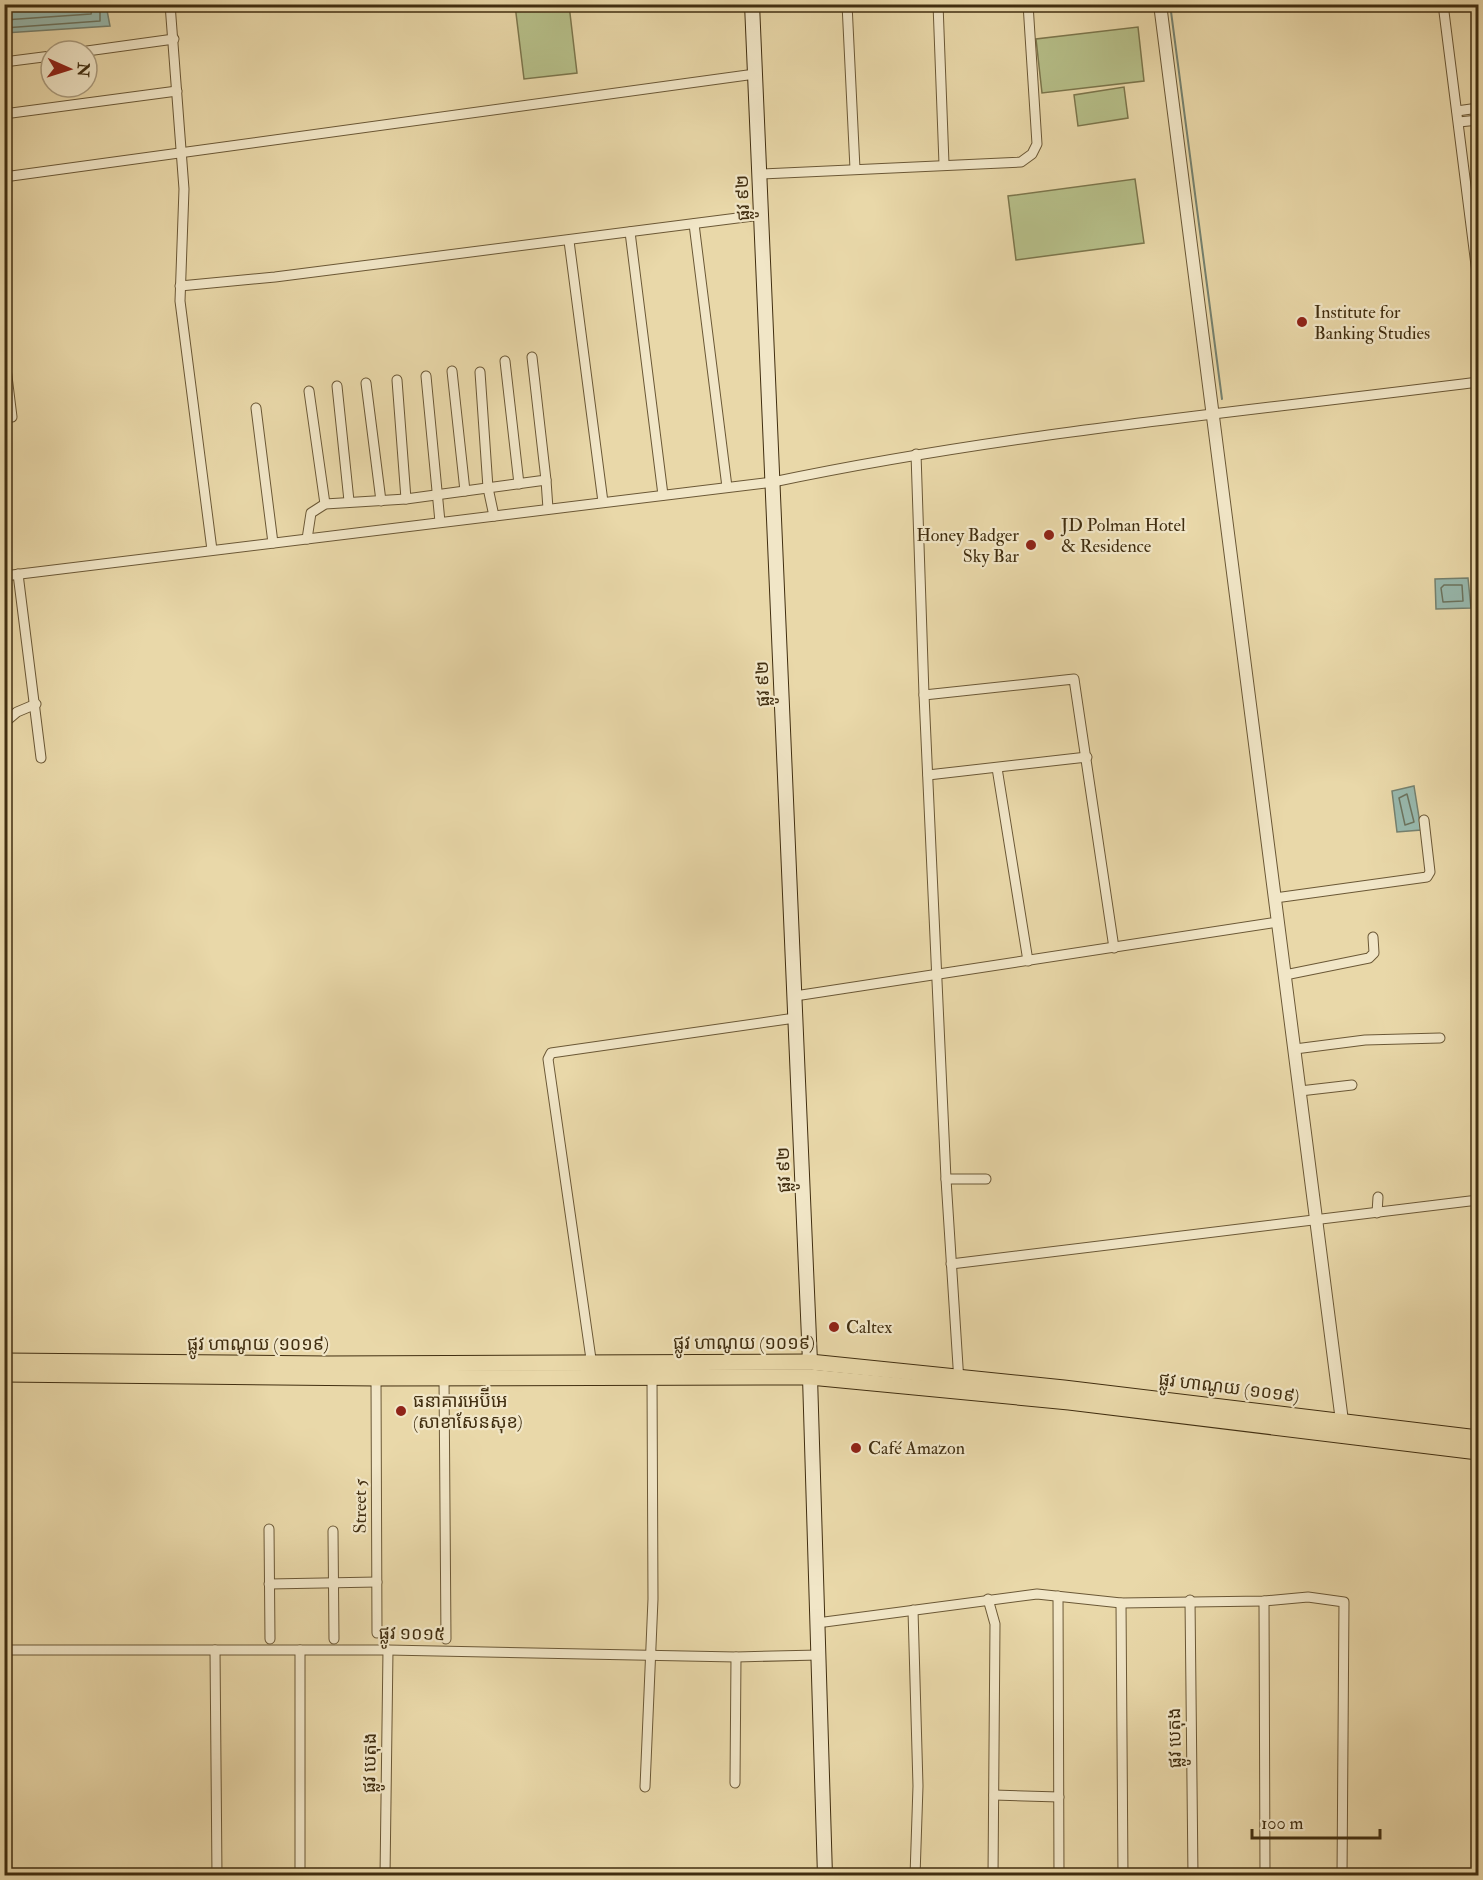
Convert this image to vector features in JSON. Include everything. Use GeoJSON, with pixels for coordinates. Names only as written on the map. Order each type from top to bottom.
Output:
{"type":"FeatureCollection","features":[{"type":"Feature","properties":{"kind":"main road","name":"ផ្លូវ ៩២"},"geometry":{"type":"LineString","coordinates":[[752,4],[810,1369],[825,1875]]}},
{"type":"Feature","properties":{"kind":"main road","name":"ផ្លូវ ហាណូយ (១០១៩)"},"geometry":{"type":"LineString","coordinates":[[4,1361],[592,1370],[810,1369],[959,1383],[1343,1429],[1479,1452]]}},
{"type":"Feature","properties":{"kind":"main road","name":"ផ្លូវ ហាណូយ (១០១៩)"},"geometry":{"type":"LineString","coordinates":[[4,1374],[444,1378],[592,1370],[652,1377],[810,1369]]}},
{"type":"Feature","properties":{"kind":"main road","name":"ផ្លូវ ហាណូយ (១០១៩)"},"geometry":{"type":"LineString","coordinates":[[1343,1429],[1479,1438]]}},
{"type":"Feature","properties":{"kind":"street"},"geometry":{"type":"LineString","coordinates":[[170,4],[184,189],[180,286],[212,550]]}},
{"type":"Feature","properties":{"kind":"street"},"geometry":{"type":"LineString","coordinates":[[847,4],[855,169]]}},
{"type":"Feature","properties":{"kind":"street"},"geometry":{"type":"LineString","coordinates":[[938,4],[945,164]]}},
{"type":"Feature","properties":{"kind":"street"},"geometry":{"type":"LineString","coordinates":[[760,174],[1021,162],[1032,154],[1037,144],[1028,4]]}},
{"type":"Feature","properties":{"kind":"street"},"geometry":{"type":"LineString","coordinates":[[1160,4],[1343,1429]]}},
{"type":"Feature","properties":{"kind":"street"},"geometry":{"type":"LineString","coordinates":[[1443,4],[1479,281]]}},
{"type":"Feature","properties":{"kind":"street"},"geometry":{"type":"LineString","coordinates":[[99,49],[174,39]]}},
{"type":"Feature","properties":{"kind":"street"},"geometry":{"type":"LineString","coordinates":[[4,62],[39,58]]}},
{"type":"Feature","properties":{"kind":"street"},"geometry":{"type":"LineString","coordinates":[[4,156],[6,177],[755,74]]}},
{"type":"Feature","properties":{"kind":"street"},"geometry":{"type":"LineString","coordinates":[[4,114],[177,91]]}},
{"type":"Feature","properties":{"kind":"street"},"geometry":{"type":"LineString","coordinates":[[1457,111],[1479,108]]}},
{"type":"Feature","properties":{"kind":"street"},"geometry":{"type":"LineString","coordinates":[[1459,122],[1479,120]]}},
{"type":"Feature","properties":{"kind":"street"},"geometry":{"type":"LineString","coordinates":[[180,286],[275,277],[761,215]]}},
{"type":"Feature","properties":{"kind":"street"},"geometry":{"type":"LineString","coordinates":[[694,224],[727,487]]}},
{"type":"Feature","properties":{"kind":"street"},"geometry":{"type":"LineString","coordinates":[[630,232],[663,495]]}},
{"type":"Feature","properties":{"kind":"street"},"geometry":{"type":"LineString","coordinates":[[569,241],[603,502]]}},
{"type":"Feature","properties":{"kind":"street"},"geometry":{"type":"LineString","coordinates":[[4,352],[12,417]]}},
{"type":"Feature","properties":{"kind":"street"},"geometry":{"type":"LineString","coordinates":[[532,357],[548,509]]}},
{"type":"Feature","properties":{"kind":"street"},"geometry":{"type":"LineString","coordinates":[[506,361],[519,484]]}},
{"type":"Feature","properties":{"kind":"street"},"geometry":{"type":"LineString","coordinates":[[452,371],[465,491]]}},
{"type":"Feature","properties":{"kind":"street"},"geometry":{"type":"LineString","coordinates":[[480,372],[488,488],[494,516]]}},
{"type":"Feature","properties":{"kind":"street"},"geometry":{"type":"LineString","coordinates":[[426,376],[440,522]]}},
{"type":"Feature","properties":{"kind":"street"},"geometry":{"type":"LineString","coordinates":[[397,380],[406,499]]}},
{"type":"Feature","properties":{"kind":"street"},"geometry":{"type":"LineString","coordinates":[[4,576],[773,482],[916,454],[1065,431],[1479,382]]}},
{"type":"Feature","properties":{"kind":"street"},"geometry":{"type":"LineString","coordinates":[[366,383],[381,501]]}},
{"type":"Feature","properties":{"kind":"street"},"geometry":{"type":"LineString","coordinates":[[337,386],[349,501]]}},
{"type":"Feature","properties":{"kind":"street"},"geometry":{"type":"LineString","coordinates":[[309,391],[325,504]]}},
{"type":"Feature","properties":{"kind":"street"},"geometry":{"type":"LineString","coordinates":[[256,408],[273,543]]}},
{"type":"Feature","properties":{"kind":"street"},"geometry":{"type":"LineString","coordinates":[[916,454],[924,695],[946,1179],[959,1383]]}},
{"type":"Feature","properties":{"kind":"street"},"geometry":{"type":"LineString","coordinates":[[307,539],[311,513],[325,504],[406,499],[546,480]]}},
{"type":"Feature","properties":{"kind":"street"},"geometry":{"type":"LineString","coordinates":[[18,574],[41,758]]}},
{"type":"Feature","properties":{"kind":"street"},"geometry":{"type":"LineString","coordinates":[[924,695],[1074,679],[1114,948]]}},
{"type":"Feature","properties":{"kind":"street"},"geometry":{"type":"LineString","coordinates":[[4,723],[17,712],[36,704]]}},
{"type":"Feature","properties":{"kind":"street"},"geometry":{"type":"LineString","coordinates":[[928,775],[1087,757]]}},
{"type":"Feature","properties":{"kind":"street"},"geometry":{"type":"LineString","coordinates":[[997,768],[1028,961]]}},
{"type":"Feature","properties":{"kind":"street"},"geometry":{"type":"LineString","coordinates":[[1275,898],[1427,877],[1430,872],[1424,820]]}},
{"type":"Feature","properties":{"kind":"street"},"geometry":{"type":"LineString","coordinates":[[795,996],[1278,922]]}},
{"type":"Feature","properties":{"kind":"street"},"geometry":{"type":"LineString","coordinates":[[1285,975],[1369,958],[1374,953],[1373,937]]}},
{"type":"Feature","properties":{"kind":"street"},"geometry":{"type":"LineString","coordinates":[[592,1370],[548,1059],[550,1053],[795,1018]]}},
{"type":"Feature","properties":{"kind":"street"},"geometry":{"type":"LineString","coordinates":[[1294,1049],[1365,1040],[1440,1038]]}},
{"type":"Feature","properties":{"kind":"street"},"geometry":{"type":"LineString","coordinates":[[1300,1091],[1352,1085]]}},
{"type":"Feature","properties":{"kind":"street"},"geometry":{"type":"LineString","coordinates":[[946,1179],[986,1179]]}},
{"type":"Feature","properties":{"kind":"street"},"geometry":{"type":"LineString","coordinates":[[1377,1213],[1378,1197]]}},
{"type":"Feature","properties":{"kind":"street"},"geometry":{"type":"LineString","coordinates":[[951,1264],[1479,1200]]}},
{"type":"Feature","properties":{"kind":"street"},"geometry":{"type":"LineString","coordinates":[[645,1787],[653,1599],[652,1377]]}},
{"type":"Feature","properties":{"kind":"street","name":"Street 5"},"geometry":{"type":"LineString","coordinates":[[376,1378],[377,1633]]}},
{"type":"Feature","properties":{"kind":"street"},"geometry":{"type":"LineString","coordinates":[[444,1378],[446,1639]]}},
{"type":"Feature","properties":{"kind":"street"},"geometry":{"type":"LineString","coordinates":[[269,1529],[270,1640]]}},
{"type":"Feature","properties":{"kind":"street"},"geometry":{"type":"LineString","coordinates":[[333,1531],[334,1639]]}},
{"type":"Feature","properties":{"kind":"street"},"geometry":{"type":"LineString","coordinates":[[269,1584],[377,1582]]}},
{"type":"Feature","properties":{"kind":"street"},"geometry":{"type":"LineString","coordinates":[[817,1623],[1037,1594],[1121,1602],[1264,1601],[1308,1597],[1344,1602],[1342,1875]]}},
{"type":"Feature","properties":{"kind":"street"},"geometry":{"type":"LineString","coordinates":[[1058,1596],[1059,1875]]}},
{"type":"Feature","properties":{"kind":"street"},"geometry":{"type":"LineString","coordinates":[[988,1599],[995,1624],[993,1875]]}},
{"type":"Feature","properties":{"kind":"street","name":"ផ្លូវ បេតុង"},"geometry":{"type":"LineString","coordinates":[[1190,1600],[1193,1875]]}},
{"type":"Feature","properties":{"kind":"street"},"geometry":{"type":"LineString","coordinates":[[1264,1601],[1265,1875]]}},
{"type":"Feature","properties":{"kind":"street"},"geometry":{"type":"LineString","coordinates":[[1121,1602],[1123,1875]]}},
{"type":"Feature","properties":{"kind":"street"},"geometry":{"type":"LineString","coordinates":[[913,1610],[918,1786],[915,1875]]}},
{"type":"Feature","properties":{"kind":"street","name":"ផ្លូវ ១០១៥"},"geometry":{"type":"LineString","coordinates":[[4,1650],[388,1650],[736,1657],[819,1655]]}},
{"type":"Feature","properties":{"kind":"street"},"geometry":{"type":"LineString","coordinates":[[215,1650],[217,1875]]}},
{"type":"Feature","properties":{"kind":"street"},"geometry":{"type":"LineString","coordinates":[[300,1650],[300,1875]]}},
{"type":"Feature","properties":{"kind":"street","name":"ផ្លូវ បេតុង"},"geometry":{"type":"LineString","coordinates":[[385,1875],[388,1650]]}},
{"type":"Feature","properties":{"kind":"street"},"geometry":{"type":"LineString","coordinates":[[735,1783],[736,1657]]}},
{"type":"Feature","properties":{"kind":"street"},"geometry":{"type":"LineString","coordinates":[[994,1795],[1059,1797]]}},
{"type":"Feature","properties":{"kind":"green space"},"geometry":{"type":"Polygon","coordinates":[[[515,5],[569,5],[577,73],[524,79],[515,5]]]}},
{"type":"Feature","properties":{"kind":"green space"},"geometry":{"type":"Polygon","coordinates":[[[1138,27],[1144,81],[1042,93],[1036,39],[1138,27]]]}},
{"type":"Feature","properties":{"kind":"green space"},"geometry":{"type":"Polygon","coordinates":[[[1124,87],[1128,118],[1078,126],[1074,95],[1124,87]]]}},
{"type":"Feature","properties":{"kind":"green space"},"geometry":{"type":"Polygon","coordinates":[[[1135,179],[1144,243],[1016,260],[1008,196],[1135,179]]]}},
{"type":"Feature","properties":{"kind":"water"},"geometry":{"type":"Polygon","coordinates":[[[5,4],[106,5],[110,26],[5,33],[5,4]]]}},
{"type":"Feature","properties":{"kind":"water"},"geometry":{"type":"Polygon","coordinates":[[[1468,578],[1471,608],[1436,609],[1435,579],[1468,578]]]}},
{"type":"Feature","properties":{"kind":"water"},"geometry":{"type":"Polygon","coordinates":[[[1414,786],[1421,830],[1397,832],[1392,791],[1414,786]]]}},
{"type":"Feature","properties":{"kind":"waterway"},"geometry":{"type":"LineString","coordinates":[[1170,4],[1222,399]]}},
{"type":"Feature","properties":{"kind":"place","name":"Institute for Banking Studies"},"geometry":{"type":"Point","coordinates":[1302,322]}},
{"type":"Feature","properties":{"kind":"place","name":"JD Polman Hotel & Residence"},"geometry":{"type":"Point","coordinates":[1049,535]}},
{"type":"Feature","properties":{"kind":"place","name":"Honey Badger Sky Bar"},"geometry":{"type":"Point","coordinates":[1031,545]}},
{"type":"Feature","properties":{"kind":"place","name":"Caltex"},"geometry":{"type":"Point","coordinates":[834,1327]}},
{"type":"Feature","properties":{"kind":"place","name":"ធនាគារអេប៊ីអេ (សាខាសែនសុខ)"},"geometry":{"type":"Point","coordinates":[401,1411]}},
{"type":"Feature","properties":{"kind":"place","name":"Café Amazon"},"geometry":{"type":"Point","coordinates":[856,1448]}}]}
